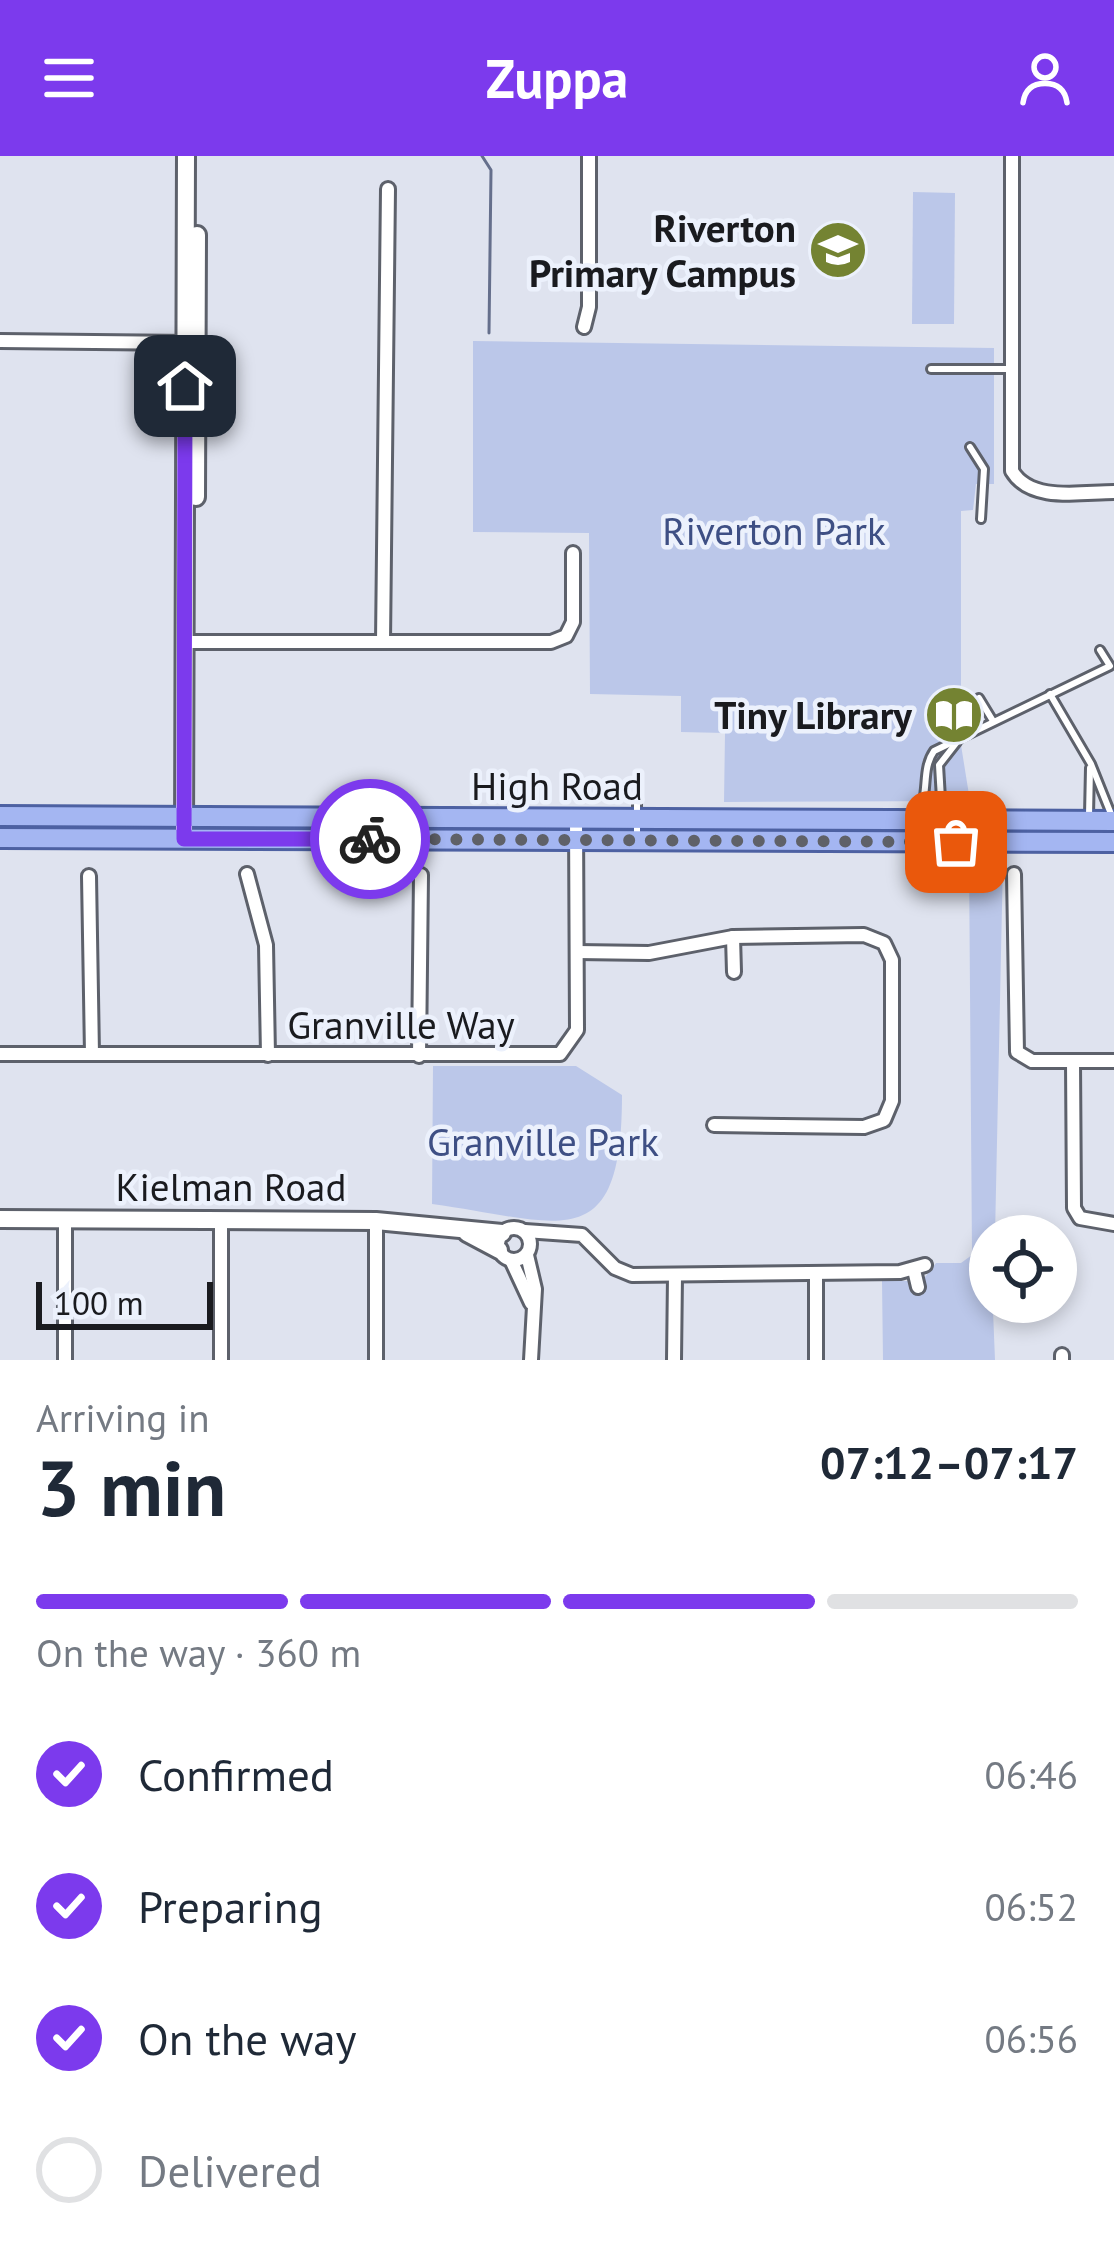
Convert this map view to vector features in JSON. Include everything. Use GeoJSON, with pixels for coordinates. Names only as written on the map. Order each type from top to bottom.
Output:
{"type":"FeatureCollection","features":[{"type":"Feature","properties":{"kind":"main road","name":"High Road"},"geometry":{"type":"LineString","coordinates":[[0,816],[576,819],[637,809],[914,820],[1114,820]]}},
{"type":"Feature","properties":{"kind":"main road","name":"High Road"},"geometry":{"type":"LineString","coordinates":[[0,838],[1114,842]]}},
{"type":"Feature","properties":{"kind":"street"},"geometry":{"type":"LineString","coordinates":[[186,156],[189,839]]}},
{"type":"Feature","properties":{"kind":"street"},"geometry":{"type":"LineString","coordinates":[[190,343],[197,156]]}},
{"type":"Feature","properties":{"kind":"street"},"geometry":{"type":"LineString","coordinates":[[584,327],[589,307],[590,156]]}},
{"type":"Feature","properties":{"kind":"street"},"geometry":{"type":"LineString","coordinates":[[1012,156],[1011,458],[1017,479],[1045,492],[1114,492]]}},
{"type":"Feature","properties":{"kind":"street"},"geometry":{"type":"LineString","coordinates":[[383,641],[388,189]]}},
{"type":"Feature","properties":{"kind":"street"},"geometry":{"type":"LineString","coordinates":[[0,341],[190,343]]}},
{"type":"Feature","properties":{"kind":"street"},"geometry":{"type":"LineString","coordinates":[[191,642],[551,642],[566,636],[573,622],[573,553]]}},
{"type":"Feature","properties":{"kind":"street","name":"Granville Way"},"geometry":{"type":"LineString","coordinates":[[0,1054],[553,1056],[568,1049],[577,1030],[576,819]]}},
{"type":"Feature","properties":{"kind":"street"},"geometry":{"type":"LineString","coordinates":[[247,874],[266,945],[268,1055]]}},
{"type":"Feature","properties":{"kind":"street"},"geometry":{"type":"LineString","coordinates":[[1014,874],[1013,1044],[1032,1061],[1114,1061]]}},
{"type":"Feature","properties":{"kind":"street"},"geometry":{"type":"LineString","coordinates":[[418,1055],[421,875]]}},
{"type":"Feature","properties":{"kind":"street"},"geometry":{"type":"LineString","coordinates":[[89,876],[92,1054]]}},
{"type":"Feature","properties":{"kind":"street"},"geometry":{"type":"LineString","coordinates":[[577,952],[649,953],[733,937],[864,935],[884,943],[892,960],[892,1101],[884,1120],[864,1127],[714,1125]]}},
{"type":"Feature","properties":{"kind":"street"},"geometry":{"type":"LineString","coordinates":[[733,937],[734,972]]}},
{"type":"Feature","properties":{"kind":"street"},"geometry":{"type":"LineString","coordinates":[[1073,1062],[1074,1208],[1080,1218],[1114,1224]]}},
{"type":"Feature","properties":{"kind":"street","name":"Kielman Road"},"geometry":{"type":"LineString","coordinates":[[0,1219],[376,1221],[460,1229],[504,1248]]}},
{"type":"Feature","properties":{"kind":"street"},"geometry":{"type":"LineString","coordinates":[[64,1360],[65,1220]]}},
{"type":"Feature","properties":{"kind":"street"},"geometry":{"type":"LineString","coordinates":[[221,1220],[221,1360]]}},
{"type":"Feature","properties":{"kind":"street"},"geometry":{"type":"LineString","coordinates":[[376,1221],[376,1360]]}},
{"type":"Feature","properties":{"kind":"street"},"geometry":{"type":"LineString","coordinates":[[504,1248],[515,1228],[527,1244],[535,1289],[531,1360]]}},
{"type":"Feature","properties":{"kind":"street"},"geometry":{"type":"LineString","coordinates":[[504,1248],[565,1230],[588,1239],[623,1272],[816,1274],[920,1267],[918,1287]]}},
{"type":"Feature","properties":{"kind":"street"},"geometry":{"type":"LineString","coordinates":[[504,1248],[532,1304]]}},
{"type":"Feature","properties":{"kind":"street"},"geometry":{"type":"LineString","coordinates":[[816,1274],[816,1360]]}},
{"type":"Feature","properties":{"kind":"street"},"geometry":{"type":"LineString","coordinates":[[674,1360],[675,1276]]}},
{"type":"Feature","properties":{"kind":"lane"},"geometry":{"type":"LineString","coordinates":[[931,369],[1011,369]]}},
{"type":"Feature","properties":{"kind":"lane"},"geometry":{"type":"LineString","coordinates":[[970,447],[984,469],[981,519]]}},
{"type":"Feature","properties":{"kind":"lane"},"geometry":{"type":"LineString","coordinates":[[914,820],[924,805],[928,760],[941,746],[1110,666],[1100,650]]}},
{"type":"Feature","properties":{"kind":"lane"},"geometry":{"type":"LineString","coordinates":[[1050,694],[1090,764],[1114,820]]}},
{"type":"Feature","properties":{"kind":"lane"},"geometry":{"type":"LineString","coordinates":[[979,698],[992,721]]}},
{"type":"Feature","properties":{"kind":"lane"},"geometry":{"type":"LineString","coordinates":[[913,841],[943,820],[939,765],[957,742]]}},
{"type":"Feature","properties":{"kind":"lane"},"geometry":{"type":"LineString","coordinates":[[1090,764],[1089,820],[1092,826],[1114,830]]}},
{"type":"Feature","properties":{"kind":"lane"},"geometry":{"type":"LineString","coordinates":[[637,809],[637,840]]}},
{"type":"Feature","properties":{"kind":"green space"},"geometry":{"type":"Polygon","coordinates":[[[913,192],[955,193],[954,324],[912,324],[913,192]]]}},
{"type":"Feature","properties":{"kind":"green space","name":"Riverton Park"},"geometry":{"type":"Polygon","coordinates":[[[473,341],[994,348],[994,484],[976,484],[973,510],[961,511],[961,745],[970,801],[724,802],[725,733],[681,732],[681,696],[590,694],[589,533],[473,532],[473,341]]]}},
{"type":"Feature","properties":{"kind":"green space"},"geometry":{"type":"Polygon","coordinates":[[[969,859],[1003,859],[995,1215],[972,1215],[969,859]]]}},
{"type":"Feature","properties":{"kind":"green space","name":"Granville Park"},"geometry":{"type":"Polygon","coordinates":[[[433,1066],[576,1066],[622,1095],[619,1148],[610,1184],[595,1207],[575,1218],[548,1221],[432,1204],[433,1066]]]}},
{"type":"Feature","properties":{"kind":"green space"},"geometry":{"type":"Polygon","coordinates":[[[969,1257],[969,1323],[994,1323],[995,1360],[883,1360],[882,1281],[922,1281],[936,1263],[961,1263],[969,1257]]]}},
{"type":"Feature","properties":{"kind":"waterway"},"geometry":{"type":"LineString","coordinates":[[482,156],[491,170],[489,333]]}},
{"type":"Feature","properties":{"kind":"way so far"},"geometry":{"type":"LineString","coordinates":[[370,839],[956,842]]}},
{"type":"Feature","properties":{"kind":"place","name":"Riverton Primary Campus"},"geometry":{"type":"Point","coordinates":[838,250]}},
{"type":"Feature","properties":{"kind":"place","name":"Tiny Library"},"geometry":{"type":"Point","coordinates":[954,715]}},
{"type":"Feature","properties":{"kind":"route"},"geometry":{"type":"LineString","coordinates":[[185,386],[184,839],[370,839]]}}]}
